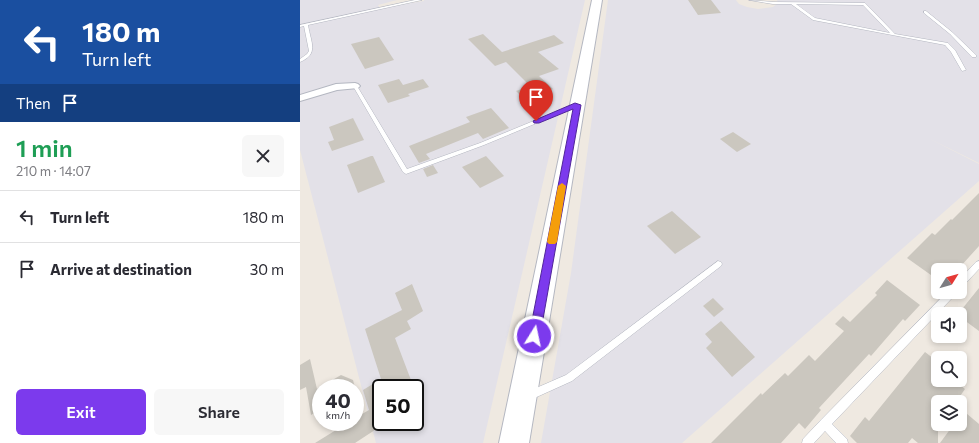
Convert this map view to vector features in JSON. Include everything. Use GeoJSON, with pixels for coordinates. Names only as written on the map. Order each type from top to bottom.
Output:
{"type":"FeatureCollection","features":[{"type":"Feature","properties":{"kind":"main road"},"geometry":{"type":"LineString","coordinates":[[514,443],[597,0]]}},
{"type":"Feature","properties":{"kind":"street"},"geometry":{"type":"LineString","coordinates":[[300,98],[336,87],[355,86]]}},
{"type":"Feature","properties":{"kind":"lane"},"geometry":{"type":"LineString","coordinates":[[300,26],[420,0]]}},
{"type":"Feature","properties":{"kind":"lane"},"geometry":{"type":"LineString","coordinates":[[751,0],[793,4],[864,4],[894,35]]}},
{"type":"Feature","properties":{"kind":"lane"},"geometry":{"type":"LineString","coordinates":[[793,4],[814,19],[946,44],[961,43]]}},
{"type":"Feature","properties":{"kind":"lane"},"geometry":{"type":"LineString","coordinates":[[925,12],[974,56]]}},
{"type":"Feature","properties":{"kind":"lane"},"geometry":{"type":"LineString","coordinates":[[300,61],[312,51],[306,25]]}},
{"type":"Feature","properties":{"kind":"lane"},"geometry":{"type":"LineString","coordinates":[[946,44],[953,51],[964,70]]}},
{"type":"Feature","properties":{"kind":"lane"},"geometry":{"type":"LineString","coordinates":[[355,86],[406,172],[482,144],[578,105]]}},
{"type":"Feature","properties":{"kind":"lane"},"geometry":{"type":"LineString","coordinates":[[523,398],[569,378],[718,264]]}},
{"type":"Feature","properties":{"kind":"lane"},"geometry":{"type":"LineString","coordinates":[[967,277],[979,264]]}},
{"type":"Feature","properties":{"kind":"lane"},"geometry":{"type":"LineString","coordinates":[[807,443],[945,299]]}},
{"type":"Feature","properties":{"kind":"lane"},"geometry":{"type":"LineString","coordinates":[[825,424],[843,443]]}},
{"type":"Feature","properties":{"kind":"shaded area"},"geometry":{"type":"Polygon","coordinates":[[[300,0],[397,0],[378,5],[380,8],[424,0],[585,0],[483,443],[376,443],[373,431],[424,431],[424,379],[372,379],[372,428],[364,397],[364,379],[359,379],[300,150],[300,0]]]}},
{"type":"Feature","properties":{"kind":"shaded area"},"geometry":{"type":"Polygon","coordinates":[[[608,0],[736,0],[739,4],[758,9],[773,7],[778,3],[777,0],[979,0],[979,163],[930,139],[979,164],[979,181],[682,443],[541,443],[571,273],[608,0]]]}},
{"type":"Feature","properties":{"kind":"building"},"geometry":{"type":"Polygon","coordinates":[[[688,0],[711,0],[721,13],[698,15],[688,0]]]}},
{"type":"Feature","properties":{"kind":"building"},"geometry":{"type":"Polygon","coordinates":[[[483,34],[502,52],[554,35],[564,43],[538,52],[559,69],[539,76],[553,89],[539,95],[549,104],[534,109],[516,91],[530,86],[506,62],[495,66],[468,39],[483,34]]]}},
{"type":"Feature","properties":{"kind":"building"},"geometry":{"type":"Polygon","coordinates":[[[379,37],[394,60],[365,69],[351,44],[379,37]]]}},
{"type":"Feature","properties":{"kind":"building"},"geometry":{"type":"Polygon","coordinates":[[[399,79],[403,85],[423,79],[429,87],[408,94],[410,96],[388,103],[378,85],[399,79]]]}},
{"type":"Feature","properties":{"kind":"building"},"geometry":{"type":"Polygon","coordinates":[[[491,108],[509,128],[483,139],[478,133],[426,154],[430,159],[419,163],[409,146],[470,122],[466,117],[491,108]]]}},
{"type":"Feature","properties":{"kind":"building"},"geometry":{"type":"Polygon","coordinates":[[[353,118],[364,140],[332,151],[328,142],[334,140],[329,127],[353,118]]]}},
{"type":"Feature","properties":{"kind":"building"},"geometry":{"type":"Polygon","coordinates":[[[733,132],[751,144],[737,152],[720,139],[733,132]]]}},
{"type":"Feature","properties":{"kind":"building"},"geometry":{"type":"Polygon","coordinates":[[[373,156],[385,182],[358,193],[347,165],[373,156]]]}},
{"type":"Feature","properties":{"kind":"building"},"geometry":{"type":"Polygon","coordinates":[[[486,156],[504,176],[480,188],[462,167],[486,156]]]}},
{"type":"Feature","properties":{"kind":"building"},"geometry":{"type":"Polygon","coordinates":[[[433,165],[438,173],[427,177],[423,169],[433,165]]]}},
{"type":"Feature","properties":{"kind":"building"},"geometry":{"type":"Polygon","coordinates":[[[979,193],[979,246],[963,263],[931,263],[931,275],[907,258],[932,233],[935,235],[951,219],[952,220],[979,193]]]}},
{"type":"Feature","properties":{"kind":"building"},"geometry":{"type":"Polygon","coordinates":[[[672,211],[701,237],[675,254],[647,226],[672,211]]]}},
{"type":"Feature","properties":{"kind":"building"},"geometry":{"type":"Polygon","coordinates":[[[887,280],[920,305],[905,321],[903,319],[871,356],[869,354],[819,408],[821,410],[805,429],[799,423],[781,443],[711,443],[761,393],[762,395],[785,373],[788,376],[809,355],[815,361],[844,331],[835,324],[843,316],[850,322],[877,295],[875,293],[887,280]]]}},
{"type":"Feature","properties":{"kind":"building"},"geometry":{"type":"Polygon","coordinates":[[[412,284],[423,311],[407,321],[411,329],[395,338],[411,379],[381,379],[365,329],[402,310],[395,293],[412,284]]]}},
{"type":"Feature","properties":{"kind":"building"},"geometry":{"type":"Polygon","coordinates":[[[979,288],[979,331],[967,322],[967,307],[964,307],[979,288]]]}},
{"type":"Feature","properties":{"kind":"building"},"geometry":{"type":"Polygon","coordinates":[[[713,298],[724,309],[714,317],[703,306],[713,298]]]}},
{"type":"Feature","properties":{"kind":"building"},"geometry":{"type":"Polygon","coordinates":[[[721,321],[755,357],[732,377],[706,348],[712,342],[705,334],[721,321]]]}},
{"type":"Feature","properties":{"kind":"building"},"geometry":{"type":"Polygon","coordinates":[[[925,352],[931,357],[931,387],[963,387],[965,389],[961,395],[931,395],[931,431],[938,431],[938,443],[918,443],[912,438],[908,443],[857,443],[850,436],[865,417],[869,421],[925,352]]]}},
{"type":"Feature","properties":{"kind":"building"},"geometry":{"type":"Polygon","coordinates":[[[310,359],[315,379],[312,379],[311,415],[306,387],[300,390],[300,365],[310,359]]]}},
{"type":"Feature","properties":{"kind":"building"},"geometry":{"type":"Polygon","coordinates":[[[341,375],[351,379],[334,379],[341,375]]]}},
{"type":"Feature","properties":{"kind":"building"},"geometry":{"type":"Polygon","coordinates":[[[372,384],[372,431],[373,431],[355,443],[315,443],[334,431],[364,431],[364,413],[369,410],[364,389],[372,384]]]}},
{"type":"Feature","properties":{"kind":"building"},"geometry":{"type":"Polygon","coordinates":[[[967,414],[979,424],[979,443],[940,443],[949,431],[967,431],[967,414]]]}},
{"type":"Feature","properties":{"kind":"slow traffic"},"geometry":{"type":"LineString","coordinates":[[552,242],[562,186]]}},
{"type":"Feature","properties":{"kind":"route"},"geometry":{"type":"LineString","coordinates":[[534,336],[578,105],[536,121]]}}]}
